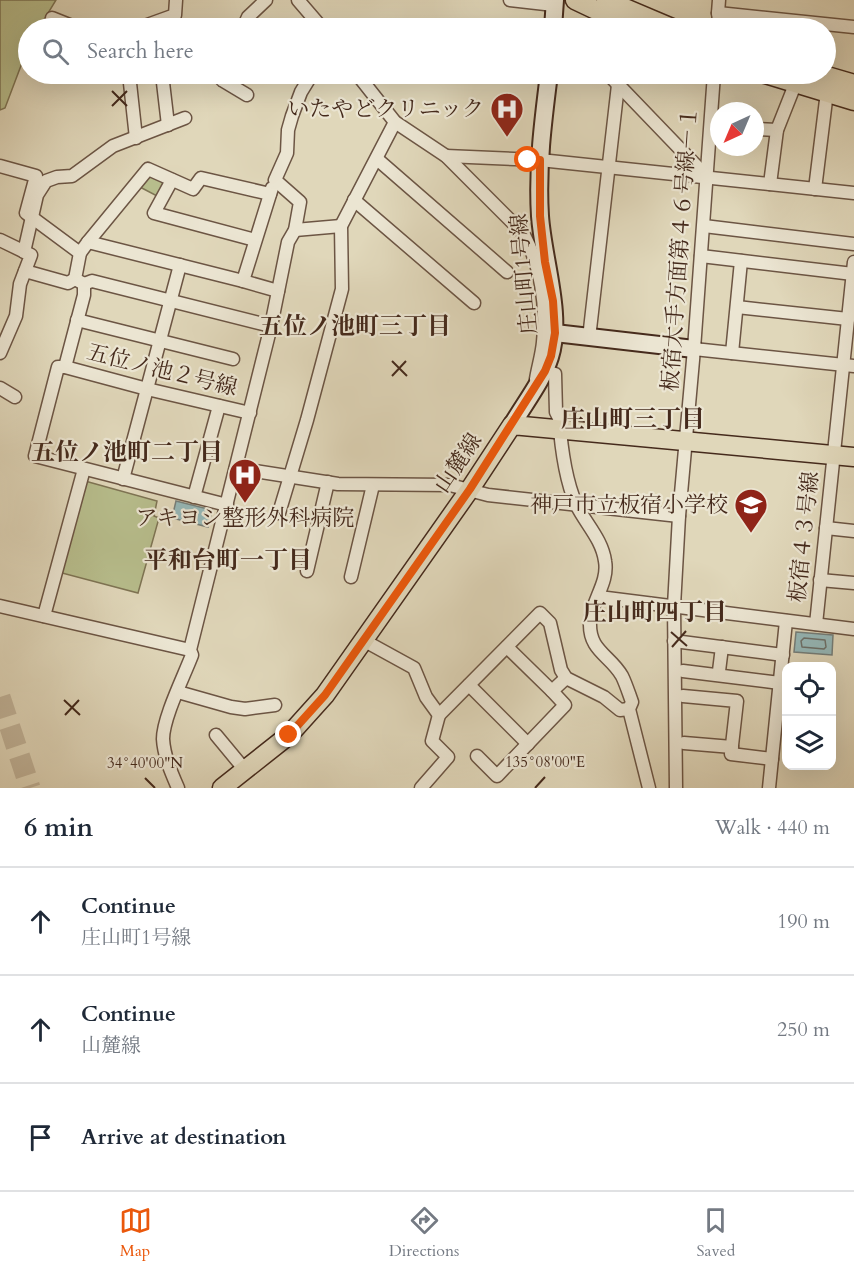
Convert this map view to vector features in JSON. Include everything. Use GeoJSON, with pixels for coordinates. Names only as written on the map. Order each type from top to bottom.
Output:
{"type":"FeatureCollection","features":[{"type":"Feature","properties":{"kind":"main road"},"geometry":{"type":"LineString","coordinates":[[574,0],[613,18]]}},
{"type":"Feature","properties":{"kind":"main road"},"geometry":{"type":"LineString","coordinates":[[606,0],[648,18]]}},
{"type":"Feature","properties":{"kind":"main road"},"geometry":{"type":"LineString","coordinates":[[836,79],[854,84]]}},
{"type":"Feature","properties":{"kind":"main road"},"geometry":{"type":"LineString","coordinates":[[802,84],[854,101]]}},
{"type":"Feature","properties":{"kind":"main road","name":"山麓線"},"geometry":{"type":"LineString","coordinates":[[222,788],[296,727],[325,695],[470,489],[512,425],[854,458]]}},
{"type":"Feature","properties":{"kind":"street"},"geometry":{"type":"LineString","coordinates":[[169,18],[175,15],[176,0]]}},
{"type":"Feature","properties":{"kind":"street"},"geometry":{"type":"LineString","coordinates":[[248,18],[266,0]]}},
{"type":"Feature","properties":{"kind":"street"},"geometry":{"type":"LineString","coordinates":[[298,0],[313,18]]}},
{"type":"Feature","properties":{"kind":"street"},"geometry":{"type":"LineString","coordinates":[[510,0],[554,2],[553,18]]}},
{"type":"Feature","properties":{"kind":"street"},"geometry":{"type":"LineString","coordinates":[[719,0],[719,18]]}},
{"type":"Feature","properties":{"kind":"street"},"geometry":{"type":"LineString","coordinates":[[718,14],[760,18]]}},
{"type":"Feature","properties":{"kind":"street"},"geometry":{"type":"LineString","coordinates":[[836,25],[854,27]]}},
{"type":"Feature","properties":{"kind":"street"},"geometry":{"type":"LineString","coordinates":[[130,84],[136,138]]}},
{"type":"Feature","properties":{"kind":"street"},"geometry":{"type":"LineString","coordinates":[[163,84],[168,125]]}},
{"type":"Feature","properties":{"kind":"street"},"geometry":{"type":"LineString","coordinates":[[227,84],[247,95]]}},
{"type":"Feature","properties":{"kind":"street"},"geometry":{"type":"LineString","coordinates":[[243,281],[270,194],[287,153],[288,130],[292,116],[306,84]]}},
{"type":"Feature","properties":{"kind":"street"},"geometry":{"type":"LineString","coordinates":[[365,84],[395,123],[446,156],[523,233],[531,248],[540,278],[545,313],[543,344],[535,386]]}},
{"type":"Feature","properties":{"kind":"street","name":"庄山町1号線"},"geometry":{"type":"LineString","coordinates":[[512,425],[545,371],[551,356],[555,333],[553,301],[545,262],[540,216],[540,160],[548,84]]}},
{"type":"Feature","properties":{"kind":"street","name":"板宿大手方面第４６号線－１"},"geometry":{"type":"LineString","coordinates":[[714,84],[715,102]]}},
{"type":"Feature","properties":{"kind":"street"},"geometry":{"type":"LineString","coordinates":[[770,184],[777,130],[795,84]]}},
{"type":"Feature","properties":{"kind":"street"},"geometry":{"type":"LineString","coordinates":[[589,338],[618,86]]}},
{"type":"Feature","properties":{"kind":"street"},"geometry":{"type":"LineString","coordinates":[[618,86],[707,177]]}},
{"type":"Feature","properties":{"kind":"street"},"geometry":{"type":"LineString","coordinates":[[814,189],[827,92]]}},
{"type":"Feature","properties":{"kind":"street"},"geometry":{"type":"LineString","coordinates":[[24,252],[31,217],[38,195],[46,181],[57,177],[72,176],[113,146],[185,118]]}},
{"type":"Feature","properties":{"kind":"street"},"geometry":{"type":"LineString","coordinates":[[279,513],[287,482],[291,477],[342,289],[341,226],[395,123]]}},
{"type":"Feature","properties":{"kind":"street"},"geometry":{"type":"LineString","coordinates":[[764,129],[777,130]]}},
{"type":"Feature","properties":{"kind":"street"},"geometry":{"type":"LineString","coordinates":[[446,156],[540,160],[854,193]]}},
{"type":"Feature","properties":{"kind":"street","name":"板宿大手方面第４６号線－１"},"geometry":{"type":"LineString","coordinates":[[676,788],[674,606],[679,516],[710,156]]}},
{"type":"Feature","properties":{"kind":"street"},"geometry":{"type":"LineString","coordinates":[[377,159],[507,272]]}},
{"type":"Feature","properties":{"kind":"street"},"geometry":{"type":"LineString","coordinates":[[0,166],[36,176],[26,213],[81,253]]}},
{"type":"Feature","properties":{"kind":"street"},"geometry":{"type":"LineString","coordinates":[[227,505],[35,456],[58,367],[65,367],[84,295],[79,282],[81,253],[148,169],[193,189],[201,178],[270,194]]}},
{"type":"Feature","properties":{"kind":"street"},"geometry":{"type":"LineString","coordinates":[[172,180],[154,213],[255,240]]}},
{"type":"Feature","properties":{"kind":"street"},"geometry":{"type":"LineString","coordinates":[[178,788],[167,762],[163,739],[166,720],[192,655],[190,650],[271,326],[288,242],[295,230],[300,202],[275,180]]}},
{"type":"Feature","properties":{"kind":"street"},"geometry":{"type":"LineString","coordinates":[[354,200],[474,303]]}},
{"type":"Feature","properties":{"kind":"street"},"geometry":{"type":"LineString","coordinates":[[295,230],[341,226]]}},
{"type":"Feature","properties":{"kind":"street"},"geometry":{"type":"LineString","coordinates":[[704,226],[854,243]]}},
{"type":"Feature","properties":{"kind":"street"},"geometry":{"type":"LineString","coordinates":[[0,240],[31,255],[20,284],[16,316],[6,326],[0,353]]}},
{"type":"Feature","properties":{"kind":"street"},"geometry":{"type":"LineString","coordinates":[[88,242],[278,291]]}},
{"type":"Feature","properties":{"kind":"street"},"geometry":{"type":"LineString","coordinates":[[701,256],[741,261],[853,268]]}},
{"type":"Feature","properties":{"kind":"street"},"geometry":{"type":"LineString","coordinates":[[732,353],[741,261]]}},
{"type":"Feature","properties":{"kind":"street"},"geometry":{"type":"LineString","coordinates":[[123,479],[180,265]]}},
{"type":"Feature","properties":{"kind":"street","name":"板宿４３号線"},"geometry":{"type":"LineString","coordinates":[[816,624],[834,456],[849,366],[848,319],[853,268]]}},
{"type":"Feature","properties":{"kind":"street"},"geometry":{"type":"LineString","coordinates":[[25,271],[68,284],[92,281],[271,326]]}},
{"type":"Feature","properties":{"kind":"street"},"geometry":{"type":"LineString","coordinates":[[737,307],[848,319]]}},
{"type":"Feature","properties":{"kind":"street"},"geometry":{"type":"LineString","coordinates":[[77,320],[233,359]]}},
{"type":"Feature","properties":{"kind":"street"},"geometry":{"type":"LineString","coordinates":[[555,333],[849,366]]}},
{"type":"Feature","properties":{"kind":"street","name":"五位ノ池２号線"},"geometry":{"type":"LineString","coordinates":[[65,367],[250,413]]}},
{"type":"Feature","properties":{"kind":"street"},"geometry":{"type":"LineString","coordinates":[[545,371],[555,374],[556,412],[570,487],[576,505],[602,548],[605,561],[606,572],[590,622],[591,635],[595,647],[621,675],[632,702],[629,709],[653,787]]}},
{"type":"Feature","properties":{"kind":"street"},"geometry":{"type":"LineString","coordinates":[[0,388],[15,397]]}},
{"type":"Feature","properties":{"kind":"street"},"geometry":{"type":"LineString","coordinates":[[194,497],[219,406]]}},
{"type":"Feature","properties":{"kind":"street"},"geometry":{"type":"LineString","coordinates":[[44,616],[84,468]]}},
{"type":"Feature","properties":{"kind":"street"},"geometry":{"type":"LineString","coordinates":[[236,468],[328,482],[373,485],[450,485],[488,495],[679,516]]}},
{"type":"Feature","properties":{"kind":"street"},"geometry":{"type":"LineString","coordinates":[[307,571],[328,482]]}},
{"type":"Feature","properties":{"kind":"street"},"geometry":{"type":"LineString","coordinates":[[351,577],[373,485]]}},
{"type":"Feature","properties":{"kind":"street"},"geometry":{"type":"LineString","coordinates":[[826,528],[854,531]]}},
{"type":"Feature","properties":{"kind":"street"},"geometry":{"type":"LineString","coordinates":[[820,580],[854,583]]}},
{"type":"Feature","properties":{"kind":"street"},"geometry":{"type":"LineString","coordinates":[[599,597],[854,629]]}},
{"type":"Feature","properties":{"kind":"street"},"geometry":{"type":"LineString","coordinates":[[0,606],[190,650]]}},
{"type":"Feature","properties":{"kind":"street"},"geometry":{"type":"LineString","coordinates":[[421,788],[448,757],[432,741],[439,715],[540,613],[550,623],[561,670],[566,678],[604,697],[620,710],[629,709]]}},
{"type":"Feature","properties":{"kind":"street"},"geometry":{"type":"LineString","coordinates":[[769,788],[786,621]]}},
{"type":"Feature","properties":{"kind":"street"},"geometry":{"type":"LineString","coordinates":[[363,640],[414,668],[426,697],[439,715]]}},
{"type":"Feature","properties":{"kind":"street"},"geometry":{"type":"LineString","coordinates":[[674,640],[783,655]]}},
{"type":"Feature","properties":{"kind":"street"},"geometry":{"type":"LineString","coordinates":[[477,756],[497,776],[566,705],[507,647]]}},
{"type":"Feature","properties":{"kind":"street"},"geometry":{"type":"LineString","coordinates":[[719,671],[722,647]]}},
{"type":"Feature","properties":{"kind":"street"},"geometry":{"type":"LineString","coordinates":[[683,671],[780,683]]}},
{"type":"Feature","properties":{"kind":"street"},"geometry":{"type":"LineString","coordinates":[[552,691],[566,678]]}},
{"type":"Feature","properties":{"kind":"street"},"geometry":{"type":"LineString","coordinates":[[469,685],[528,744]]}},
{"type":"Feature","properties":{"kind":"street"},"geometry":{"type":"LineString","coordinates":[[178,692],[245,709],[274,705]]}},
{"type":"Feature","properties":{"kind":"street"},"geometry":{"type":"LineString","coordinates":[[683,696],[737,702],[731,754],[772,759]]}},
{"type":"Feature","properties":{"kind":"street"},"geometry":{"type":"LineString","coordinates":[[216,735],[245,770]]}},
{"type":"Feature","properties":{"kind":"street"},"geometry":{"type":"LineString","coordinates":[[684,743],[732,747]]}},
{"type":"Feature","properties":{"kind":"green space"},"geometry":{"type":"Polygon","coordinates":[[[0,0],[56,0],[45,18],[18,18],[18,74],[5,108],[0,110],[0,0]]]}},
{"type":"Feature","properties":{"kind":"green space"},"geometry":{"type":"Polygon","coordinates":[[[150,175],[161,179],[163,184],[157,196],[138,186],[150,175]]]}},
{"type":"Feature","properties":{"kind":"green space"},"geometry":{"type":"Polygon","coordinates":[[[85,481],[157,501],[154,516],[159,518],[138,593],[62,573],[85,481]]]}},
{"type":"Feature","properties":{"kind":"water"},"geometry":{"type":"Polygon","coordinates":[[[176,501],[212,510],[208,527],[172,518],[176,501]]]}},
{"type":"Feature","properties":{"kind":"water"},"geometry":{"type":"Polygon","coordinates":[[[796,632],[833,635],[832,655],[794,652],[796,632]]]}},
{"type":"Feature","properties":{"kind":"tunnel"},"geometry":{"type":"LineString","coordinates":[[0,697],[30,788]]}},
{"type":"Feature","properties":{"kind":"place","name":"いたやどクリニック"},"geometry":{"type":"Point","coordinates":[507,138]}},
{"type":"Feature","properties":{"kind":"place","name":"アキヨシ整形外科病院"},"geometry":{"type":"Point","coordinates":[245,504]}},
{"type":"Feature","properties":{"kind":"place","name":"神戸市立板宿小学校"},"geometry":{"type":"Point","coordinates":[751,534]}},
{"type":"Feature","properties":{"kind":"district","name":"五位ノ池町三丁目"},"geometry":{"type":"Point","coordinates":[355,326]}},
{"type":"Feature","properties":{"kind":"district","name":"庄山町三丁目"},"geometry":{"type":"Point","coordinates":[633,419]}},
{"type":"Feature","properties":{"kind":"district","name":"五位ノ池町二丁目"},"geometry":{"type":"Point","coordinates":[127,452]}},
{"type":"Feature","properties":{"kind":"district","name":"平和台町一丁目"},"geometry":{"type":"Point","coordinates":[228,560]}},
{"type":"Feature","properties":{"kind":"district","name":"庄山町四丁目"},"geometry":{"type":"Point","coordinates":[655,612]}},
{"type":"Feature","properties":{"kind":"route"},"geometry":{"type":"LineString","coordinates":[[289,735],[325,695],[470,489],[545,371],[551,356],[555,333],[553,301],[545,262],[540,216],[540,160],[528,160]]}}]}
